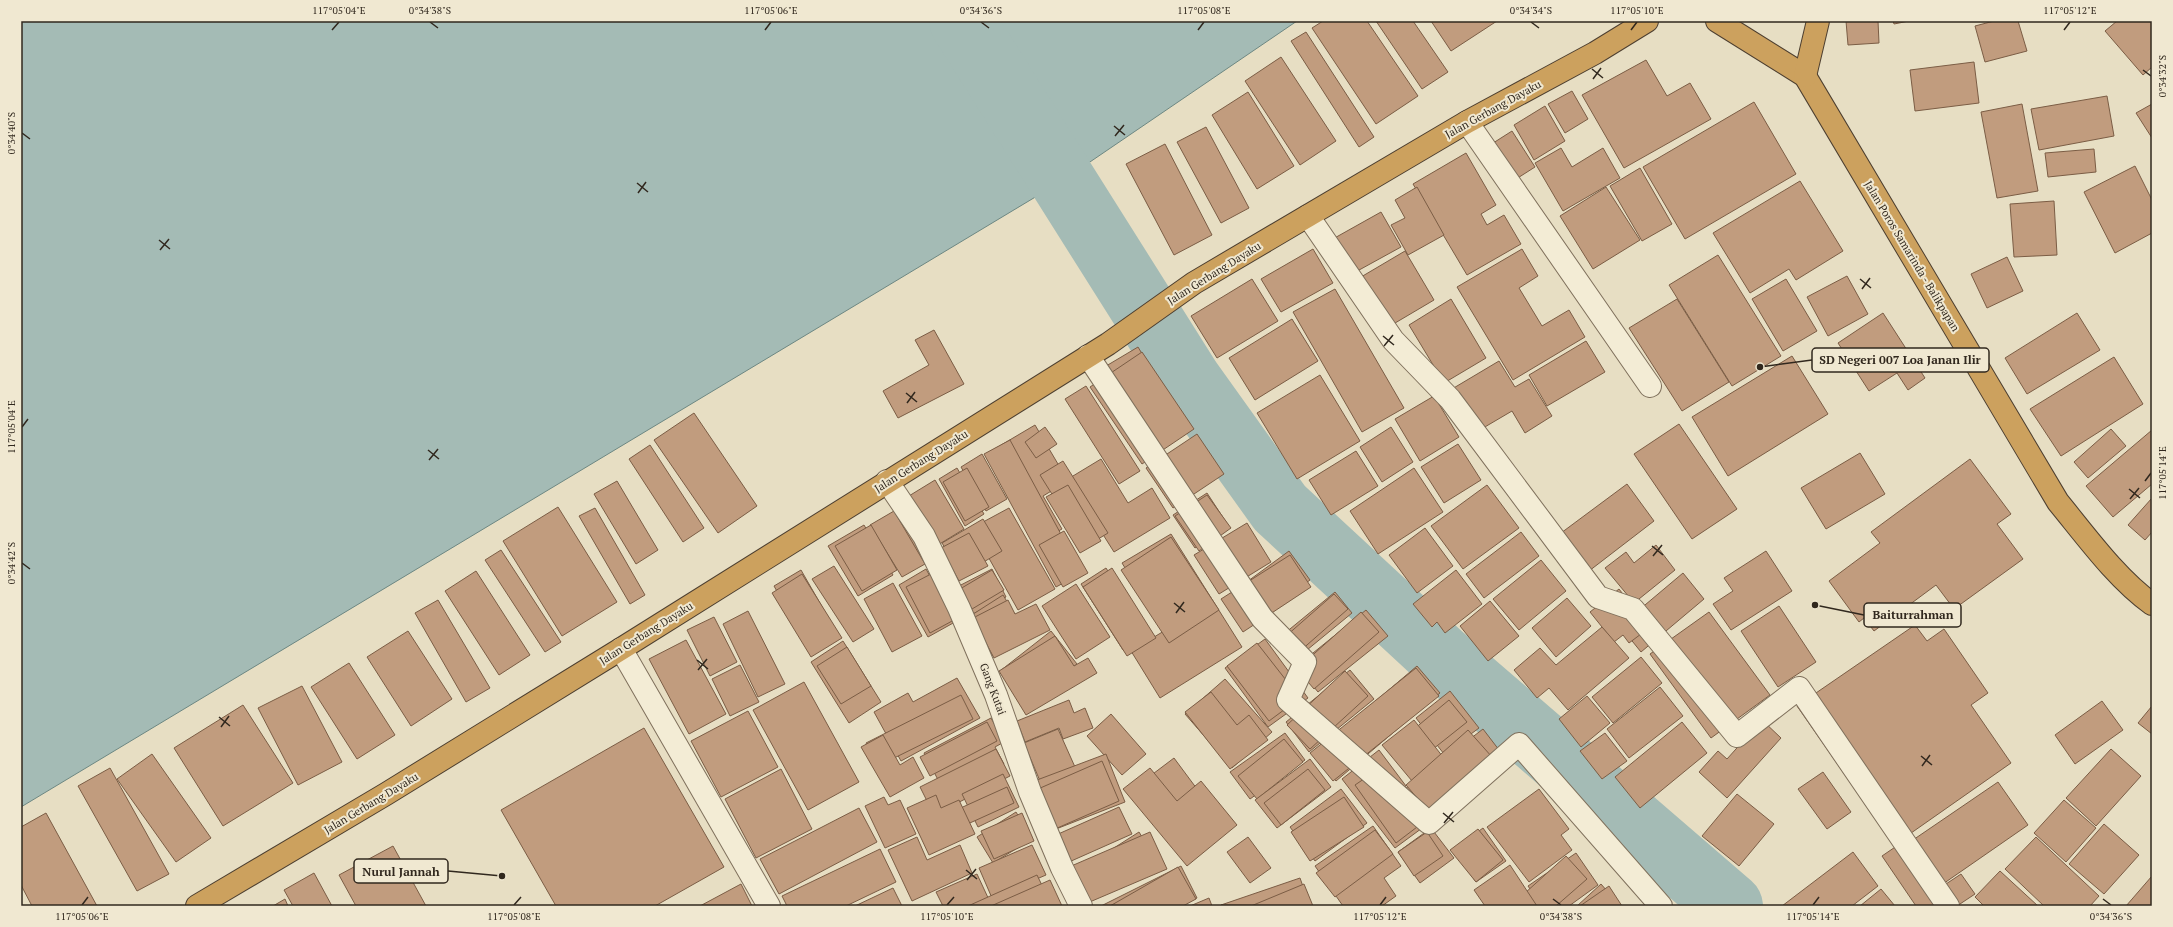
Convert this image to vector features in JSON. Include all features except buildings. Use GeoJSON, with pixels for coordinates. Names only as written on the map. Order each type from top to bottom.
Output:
{"type":"FeatureCollection","features":[{"type":"Feature","properties":{"kind":"highway","name":"Jalan Gerbang Dayaku"},"geometry":{"type":"LineString","coordinates":[[197,906],[386,794],[621,649],[1108,344],[1194,283],[1467,122],[1595,53],[1647,21]]}},
{"type":"Feature","properties":{"kind":"highway","name":"Jalan Poros Samarinda - Balikpapan"},"geometry":{"type":"LineString","coordinates":[[1717,21],[1806,76],[2058,502],[2098,551],[2142,597],[2152,604]]}},
{"type":"Feature","properties":{"kind":"highway"},"geometry":{"type":"LineString","coordinates":[[1806,76],[1818,21]]}},
{"type":"Feature","properties":{"kind":"street"},"geometry":{"type":"LineString","coordinates":[[1467,122],[1650,386]]}},
{"type":"Feature","properties":{"kind":"street"},"geometry":{"type":"LineString","coordinates":[[1308,216],[1393,340],[1450,399],[1598,598],[1633,608],[1737,736],[1798,688],[1948,906]]}},
{"type":"Feature","properties":{"kind":"street"},"geometry":{"type":"LineString","coordinates":[[1088,356],[1262,618],[1305,662],[1288,700],[1429,823],[1519,744],[1660,906]]}},
{"type":"Feature","properties":{"kind":"street","name":"Gang Kutai"},"geometry":{"type":"LineString","coordinates":[[887,481],[924,536],[959,608],[996,695],[1030,792],[1062,868],[1080,906]]}},
{"type":"Feature","properties":{"kind":"street"},"geometry":{"type":"LineString","coordinates":[[621,649],[768,906]]}},
{"type":"Feature","properties":{"kind":"water"},"geometry":{"type":"Polygon","coordinates":[[[21,21],[1297,21],[1062,181],[21,807],[21,21]]]}},
{"type":"Feature","properties":{"kind":"waterway"},"geometry":{"type":"LineString","coordinates":[[962,21],[1189,381],[1280,508],[1440,656],[1730,906]]}},
{"type":"Feature","properties":{"kind":"place","name":"SD Negeri 007 Loa Janan Ilir"},"geometry":{"type":"Point","coordinates":[1760,367]}},
{"type":"Feature","properties":{"kind":"place","name":"Baiturrahman"},"geometry":{"type":"Point","coordinates":[1815,605]}},
{"type":"Feature","properties":{"kind":"place","name":"Nurul Jannah"},"geometry":{"type":"Point","coordinates":[502,876]}}]}
